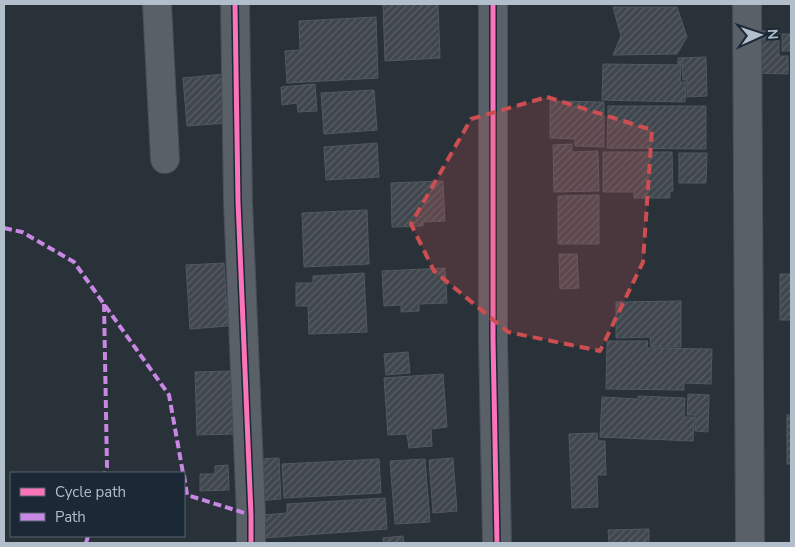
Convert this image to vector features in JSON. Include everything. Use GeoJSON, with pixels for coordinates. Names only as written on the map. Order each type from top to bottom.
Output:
{"type":"FeatureCollection","features":[{"type":"Feature","properties":{"kind":"street"},"geometry":{"type":"LineString","coordinates":[[157,4],[164,159]]}},
{"type":"Feature","properties":{"kind":"street"},"geometry":{"type":"LineString","coordinates":[[235,4],[238,202],[251,543]]}},
{"type":"Feature","properties":{"kind":"street"},"geometry":{"type":"LineString","coordinates":[[493,4],[493,330],[497,543]]}},
{"type":"Feature","properties":{"kind":"street"},"geometry":{"type":"LineString","coordinates":[[747,4],[750,543]]}},
{"type":"Feature","properties":{"kind":"highlighted area"},"geometry":{"type":"Polygon","coordinates":[[[547,97],[652,130],[643,262],[600,351],[508,332],[434,271],[411,224],[471,119],[547,97]]]}},
{"type":"Feature","properties":{"kind":"building"},"geometry":{"type":"Polygon","coordinates":[[[383,4],[438,4],[440,58],[385,61],[383,4]]]}},
{"type":"Feature","properties":{"kind":"building"},"geometry":{"type":"Polygon","coordinates":[[[613,7],[677,7],[687,37],[677,54],[613,55],[621,36],[613,7]]]}},
{"type":"Feature","properties":{"kind":"building"},"geometry":{"type":"Polygon","coordinates":[[[376,17],[378,78],[287,83],[285,51],[300,50],[299,21],[376,17]]]}},
{"type":"Feature","properties":{"kind":"building"},"geometry":{"type":"Polygon","coordinates":[[[755,31],[779,31],[779,56],[788,56],[788,74],[754,73],[755,31]]]}},
{"type":"Feature","properties":{"kind":"building"},"geometry":{"type":"Polygon","coordinates":[[[782,34],[791,34],[791,51],[782,51],[782,34]]]}},
{"type":"Feature","properties":{"kind":"building"},"geometry":{"type":"Polygon","coordinates":[[[706,57],[707,96],[687,97],[687,80],[683,80],[682,64],[678,65],[678,58],[706,57]]]}},
{"type":"Feature","properties":{"kind":"building"},"geometry":{"type":"Polygon","coordinates":[[[603,64],[681,65],[680,82],[686,82],[685,102],[602,100],[603,64]]]}},
{"type":"Feature","properties":{"kind":"building"},"geometry":{"type":"Polygon","coordinates":[[[224,74],[228,123],[187,126],[183,78],[224,74]]]}},
{"type":"Feature","properties":{"kind":"building"},"geometry":{"type":"Polygon","coordinates":[[[315,84],[317,111],[298,112],[297,103],[282,105],[281,87],[315,84]]]}},
{"type":"Feature","properties":{"kind":"building"},"geometry":{"type":"Polygon","coordinates":[[[374,90],[377,130],[324,134],[321,93],[374,90]]]}},
{"type":"Feature","properties":{"kind":"building"},"geometry":{"type":"Polygon","coordinates":[[[550,101],[604,102],[604,147],[575,146],[575,139],[550,138],[550,101]]]}},
{"type":"Feature","properties":{"kind":"building"},"geometry":{"type":"Polygon","coordinates":[[[608,106],[706,106],[706,149],[607,148],[608,106]]]}},
{"type":"Feature","properties":{"kind":"building"},"geometry":{"type":"Polygon","coordinates":[[[377,143],[379,177],[326,180],[324,147],[377,143]]]}},
{"type":"Feature","properties":{"kind":"building"},"geometry":{"type":"Polygon","coordinates":[[[572,144],[572,152],[598,151],[599,191],[554,192],[553,145],[572,144]]]}},
{"type":"Feature","properties":{"kind":"building"},"geometry":{"type":"Polygon","coordinates":[[[603,152],[672,152],[673,191],[670,191],[670,198],[634,198],[634,192],[603,192],[603,152]]]}},
{"type":"Feature","properties":{"kind":"building"},"geometry":{"type":"Polygon","coordinates":[[[679,153],[707,153],[706,183],[679,183],[679,153]]]}},
{"type":"Feature","properties":{"kind":"building"},"geometry":{"type":"Polygon","coordinates":[[[443,181],[445,221],[423,222],[423,226],[392,227],[391,183],[443,181]]]}},
{"type":"Feature","properties":{"kind":"building"},"geometry":{"type":"Polygon","coordinates":[[[599,195],[599,244],[558,244],[558,196],[599,195]]]}},
{"type":"Feature","properties":{"kind":"building"},"geometry":{"type":"Polygon","coordinates":[[[367,210],[369,264],[304,267],[302,213],[367,210]]]}},
{"type":"Feature","properties":{"kind":"building"},"geometry":{"type":"Polygon","coordinates":[[[559,254],[577,254],[579,288],[560,289],[559,254]]]}},
{"type":"Feature","properties":{"kind":"building"},"geometry":{"type":"Polygon","coordinates":[[[224,263],[228,326],[190,329],[186,265],[224,263]]]}},
{"type":"Feature","properties":{"kind":"building"},"geometry":{"type":"Polygon","coordinates":[[[445,268],[447,303],[419,304],[419,311],[401,312],[401,305],[384,306],[382,271],[445,268]]]}},
{"type":"Feature","properties":{"kind":"building"},"geometry":{"type":"Polygon","coordinates":[[[364,273],[367,332],[309,334],[308,306],[296,306],[296,283],[313,283],[313,276],[364,273]]]}},
{"type":"Feature","properties":{"kind":"building"},"geometry":{"type":"Polygon","coordinates":[[[780,274],[791,274],[791,320],[780,320],[780,274]]]}},
{"type":"Feature","properties":{"kind":"building"},"geometry":{"type":"Polygon","coordinates":[[[681,301],[681,347],[651,347],[650,337],[616,338],[616,302],[681,301]]]}},
{"type":"Feature","properties":{"kind":"building"},"geometry":{"type":"Polygon","coordinates":[[[607,341],[648,341],[647,348],[712,349],[711,384],[684,383],[684,390],[606,389],[607,341]]]}},
{"type":"Feature","properties":{"kind":"building"},"geometry":{"type":"Polygon","coordinates":[[[408,352],[410,373],[386,375],[384,354],[408,352]]]}},
{"type":"Feature","properties":{"kind":"building"},"geometry":{"type":"Polygon","coordinates":[[[234,371],[235,434],[197,435],[195,372],[234,371]]]}},
{"type":"Feature","properties":{"kind":"building"},"geometry":{"type":"Polygon","coordinates":[[[443,374],[447,427],[431,429],[432,446],[409,448],[407,434],[388,435],[384,378],[443,374]]]}},
{"type":"Feature","properties":{"kind":"building"},"geometry":{"type":"Polygon","coordinates":[[[688,394],[709,395],[708,432],[695,431],[695,415],[687,415],[688,394]]]}},
{"type":"Feature","properties":{"kind":"building"},"geometry":{"type":"Polygon","coordinates":[[[638,396],[685,398],[684,417],[694,417],[693,441],[600,437],[602,397],[638,399],[638,396]]]}},
{"type":"Feature","properties":{"kind":"building"},"geometry":{"type":"Polygon","coordinates":[[[787,415],[791,415],[791,464],[787,464],[787,415]]]}},
{"type":"Feature","properties":{"kind":"building"},"geometry":{"type":"Polygon","coordinates":[[[597,433],[598,441],[605,441],[606,475],[597,475],[598,507],[572,508],[569,434],[597,433]]]}},
{"type":"Feature","properties":{"kind":"building"},"geometry":{"type":"Polygon","coordinates":[[[279,458],[281,499],[256,501],[254,459],[279,458]]]}},
{"type":"Feature","properties":{"kind":"building"},"geometry":{"type":"Polygon","coordinates":[[[453,458],[457,511],[433,513],[429,460],[453,458]]]}},
{"type":"Feature","properties":{"kind":"building"},"geometry":{"type":"Polygon","coordinates":[[[379,459],[381,493],[284,498],[282,464],[379,459]]]}},
{"type":"Feature","properties":{"kind":"building"},"geometry":{"type":"Polygon","coordinates":[[[425,459],[430,522],[395,524],[390,461],[425,459]]]}},
{"type":"Feature","properties":{"kind":"building"},"geometry":{"type":"Polygon","coordinates":[[[228,465],[229,490],[200,491],[200,474],[215,474],[215,466],[228,465]]]}},
{"type":"Feature","properties":{"kind":"building"},"geometry":{"type":"Polygon","coordinates":[[[385,498],[387,529],[264,538],[263,515],[287,513],[287,504],[385,498]]]}},
{"type":"Feature","properties":{"kind":"building"},"geometry":{"type":"Polygon","coordinates":[[[649,529],[649,543],[609,543],[608,530],[649,529]]]}},
{"type":"Feature","properties":{"kind":"building"},"geometry":{"type":"Polygon","coordinates":[[[403,536],[404,543],[383,543],[383,538],[403,536]]]}},
{"type":"Feature","properties":{"kind":"marked path"},"geometry":{"type":"LineString","coordinates":[[4,228],[22,232],[74,262],[169,395],[183,472]]}},
{"type":"Feature","properties":{"kind":"marked path"},"geometry":{"type":"LineString","coordinates":[[104,304],[107,467],[105,472]]}},
{"type":"Feature","properties":{"kind":"marked path"},"geometry":{"type":"LineString","coordinates":[[185,482],[187,495],[251,515]]}},
{"type":"Feature","properties":{"kind":"marked path"},"geometry":{"type":"LineString","coordinates":[[86,543],[88,537]]}},
{"type":"Feature","properties":{"kind":"cycle path"},"geometry":{"type":"LineString","coordinates":[[235,4],[238,202],[251,543]]}},
{"type":"Feature","properties":{"kind":"cycle path"},"geometry":{"type":"LineString","coordinates":[[493,4],[493,340],[497,543]]}}]}
